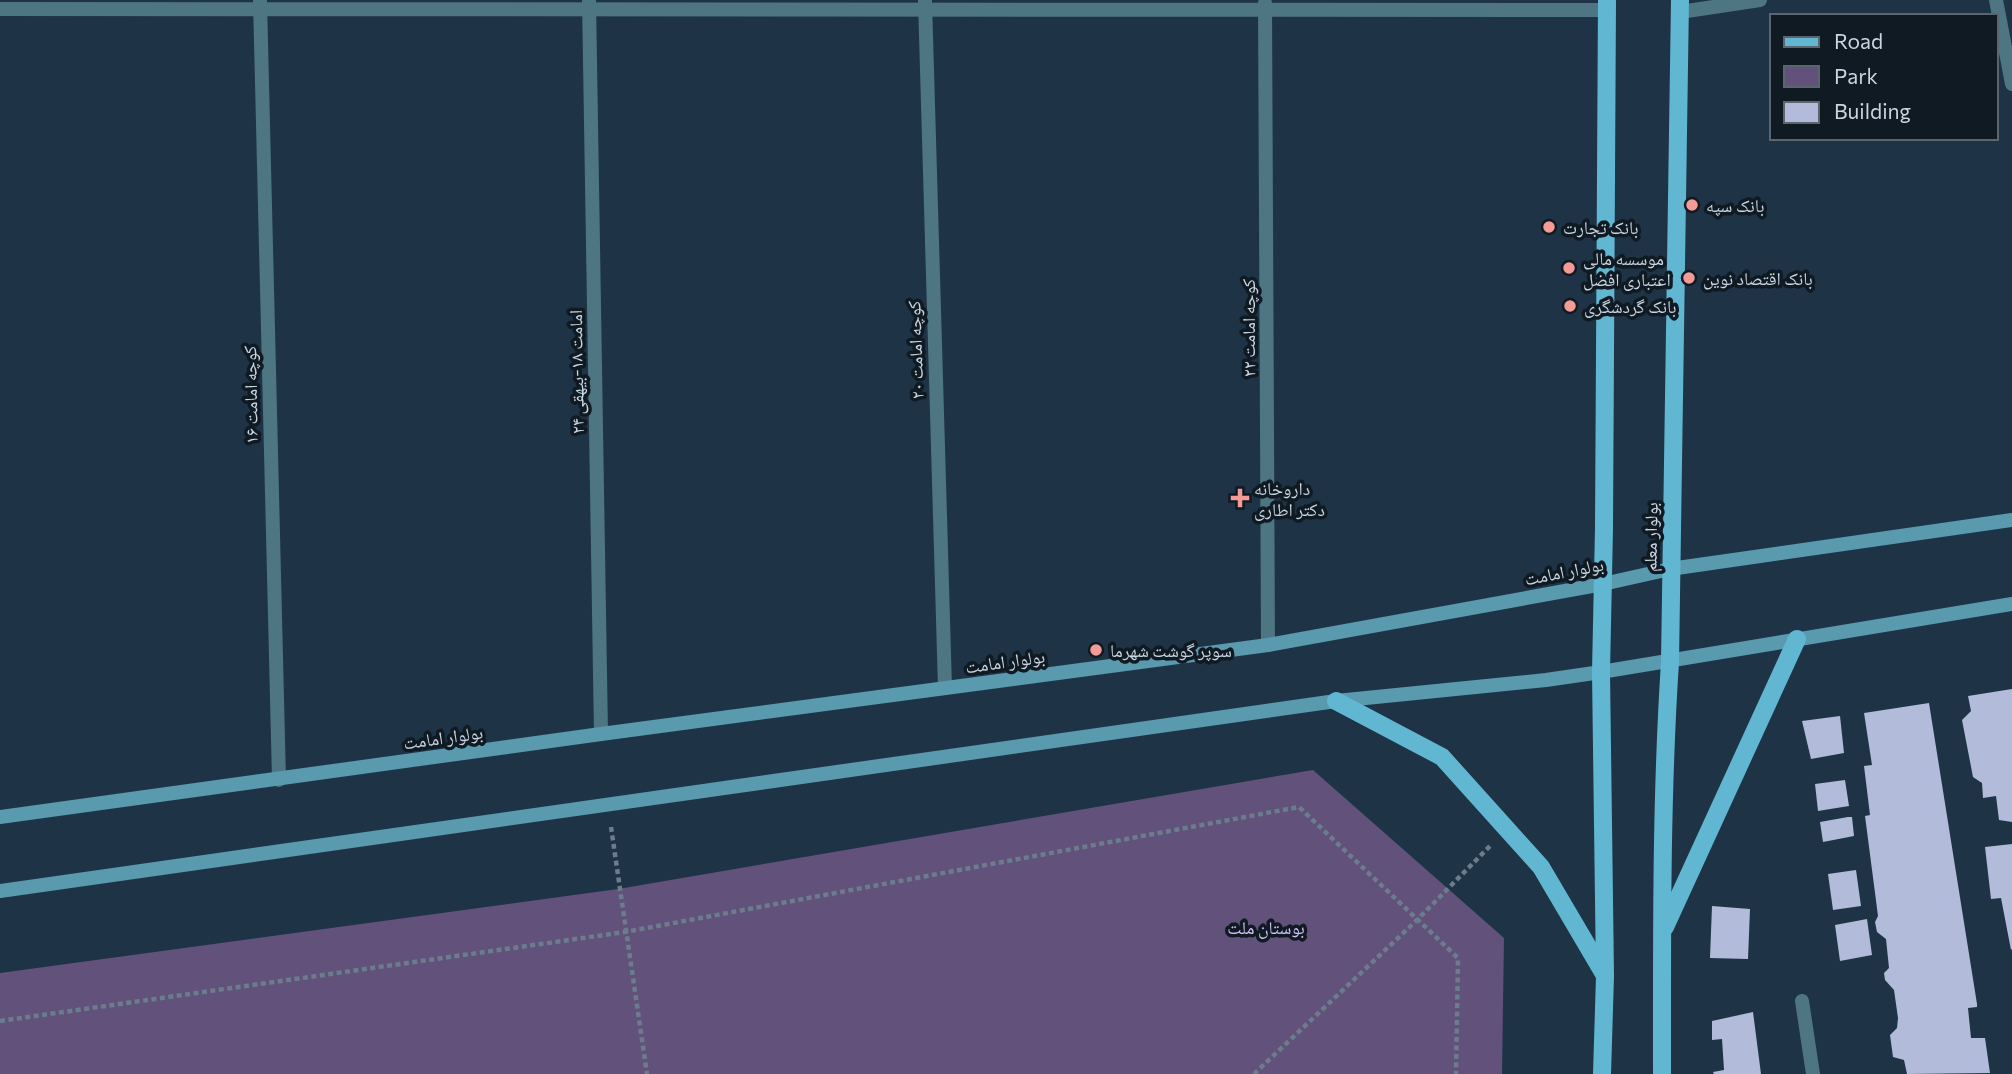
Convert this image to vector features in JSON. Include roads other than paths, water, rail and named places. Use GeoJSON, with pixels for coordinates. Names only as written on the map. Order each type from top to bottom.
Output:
{"type":"FeatureCollection","features":[{"type":"Feature","properties":{"kind":"main road"},"geometry":{"type":"LineString","coordinates":[[1602,1074],[1605,975],[1601,672],[1607,5]]}},
{"type":"Feature","properties":{"kind":"main road","name":"بولوار معلم"},"geometry":{"type":"LineString","coordinates":[[1662,1074],[1662,934],[1670,662],[1680,6]]}},
{"type":"Feature","properties":{"kind":"main road","name":"بولوار امامت"},"geometry":{"type":"LineString","coordinates":[[0,817],[1268,645],[1603,584],[1670,569],[2012,520]]}},
{"type":"Feature","properties":{"kind":"main road"},"geometry":{"type":"LineString","coordinates":[[0,891],[1336,701],[1546,680],[1670,662],[2012,604]]}},
{"type":"Feature","properties":{"kind":"main road"},"geometry":{"type":"LineString","coordinates":[[1662,934],[1797,639]]}},
{"type":"Feature","properties":{"kind":"main road"},"geometry":{"type":"LineString","coordinates":[[1336,701],[1442,757],[1541,867],[1605,975]]}},
{"type":"Feature","properties":{"kind":"street"},"geometry":{"type":"LineString","coordinates":[[1680,6],[1760,0]]}},
{"type":"Feature","properties":{"kind":"street"},"geometry":{"type":"LineString","coordinates":[[1996,0],[2012,84]]}},
{"type":"Feature","properties":{"kind":"street"},"geometry":{"type":"LineString","coordinates":[[0,9],[260,4],[1607,5]]}},
{"type":"Feature","properties":{"kind":"street","name":"کوچه امامت ۱۶"},"geometry":{"type":"LineString","coordinates":[[260,4],[279,779]]}},
{"type":"Feature","properties":{"kind":"street","name":"امامت ۱۸-بیهقی ۲۴"},"geometry":{"type":"LineString","coordinates":[[589,5],[601,734]]}},
{"type":"Feature","properties":{"kind":"street","name":"کوچه امامت ۲۰"},"geometry":{"type":"LineString","coordinates":[[925,5],[945,688]]}},
{"type":"Feature","properties":{"kind":"street","name":"کوچه امامت ۲۲"},"geometry":{"type":"LineString","coordinates":[[1265,5],[1268,645]]}},
{"type":"Feature","properties":{"kind":"street"},"geometry":{"type":"LineString","coordinates":[[1802,1001],[1813,1074]]}},
{"type":"Feature","properties":{"kind":"place","name":"بانک سپه"},"geometry":{"type":"Point","coordinates":[1692,205]}},
{"type":"Feature","properties":{"kind":"place","name":"بانک تجارت"},"geometry":{"type":"Point","coordinates":[1549,227]}},
{"type":"Feature","properties":{"kind":"place","name":"موسسه مالی اعتباری افضل"},"geometry":{"type":"Point","coordinates":[1569,268]}},
{"type":"Feature","properties":{"kind":"place","name":"بانک اقتصاد نوین"},"geometry":{"type":"Point","coordinates":[1689,278]}},
{"type":"Feature","properties":{"kind":"place","name":"بانک گردشگری"},"geometry":{"type":"Point","coordinates":[1570,306]}},
{"type":"Feature","properties":{"kind":"place","name":"داروخانه دکتر اطاری"},"geometry":{"type":"Point","coordinates":[1240,498]}},
{"type":"Feature","properties":{"kind":"place","name":"سوپر گوشت شهرما"},"geometry":{"type":"Point","coordinates":[1096,650]}},
{"type":"Feature","properties":{"kind":"park label","name":"بوستان ملت"},"geometry":{"type":"Point","coordinates":[1266,927]}}]}
